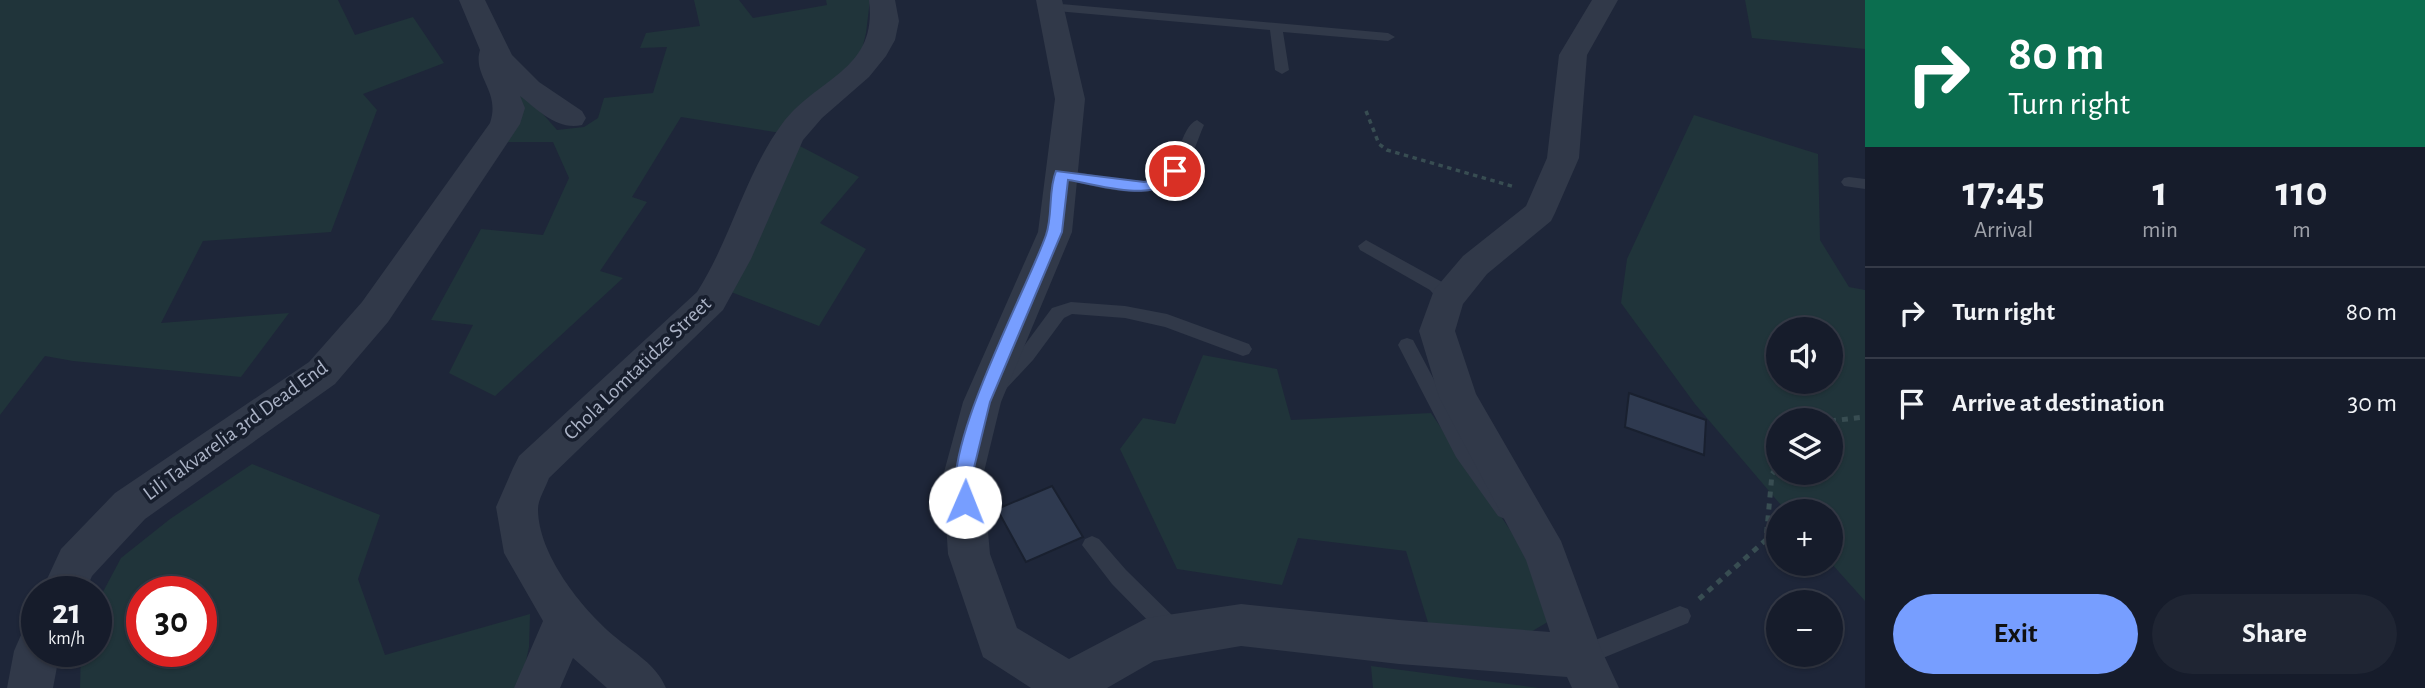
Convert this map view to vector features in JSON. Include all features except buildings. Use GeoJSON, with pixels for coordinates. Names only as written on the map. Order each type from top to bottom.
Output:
{"type":"FeatureCollection","features":[{"type":"Feature","properties":{"kind":"street"},"geometry":{"type":"LineString","coordinates":[[474,0],[494,50],[533,94],[571,118]]}},
{"type":"Feature","properties":{"kind":"street","name":"Chola Lomtatidze Street"},"geometry":{"type":"LineString","coordinates":[[643,688],[596,650],[566,619],[525,553],[517,507],[533,468],[709,301],[727,275],[782,149],[798,125],[815,107],[860,72],[881,40],[885,11],[882,0]]}},
{"type":"Feature","properties":{"kind":"street"},"geometry":{"type":"LineString","coordinates":[[1050,4],[1070,99],[1055,232],[982,402],[964,476],[969,554],[999,642],[1068,687],[1147,640],[1241,625],[1399,642],[1588,672],[1546,555],[1458,397],[1437,331],[1447,299],[1475,265],[1539,213],[1563,158],[1573,55],[1605,0]]}},
{"type":"Feature","properties":{"kind":"street","name":"Lili Takvarelia 3rd Dead End"},"geometry":{"type":"LineString","coordinates":[[70,576],[76,563],[130,506],[322,373],[375,312],[505,124],[510,108],[491,60],[494,50]]}},
{"type":"Feature","properties":{"kind":"street"},"geometry":{"type":"LineString","coordinates":[[537,688],[566,619]]}},
{"type":"Feature","properties":{"kind":"street"},"geometry":{"type":"LineString","coordinates":[[30,688],[34,667]]}},
{"type":"Feature","properties":{"kind":"lane"},"geometry":{"type":"LineString","coordinates":[[1050,4],[1388,37]]}},
{"type":"Feature","properties":{"kind":"lane"},"geometry":{"type":"LineString","coordinates":[[1276,26],[1282,70]]}},
{"type":"Feature","properties":{"kind":"lane"},"geometry":{"type":"LineString","coordinates":[[1061,174],[1125,185],[1157,186],[1175,171],[1198,125]]}},
{"type":"Feature","properties":{"kind":"lane"},"geometry":{"type":"LineString","coordinates":[[1366,246],[1436,286],[1447,299]]}},
{"type":"Feature","properties":{"kind":"lane"},"geometry":{"type":"LineString","coordinates":[[982,402],[1027,355],[1058,313],[1071,308],[1125,312],[1167,321],[1243,349]]}},
{"type":"Feature","properties":{"kind":"lane"},"geometry":{"type":"LineString","coordinates":[[1407,345],[1455,439],[1492,495],[1546,555]]}},
{"type":"Feature","properties":{"kind":"lane"},"geometry":{"type":"LineString","coordinates":[[1091,545],[1119,578],[1178,635]]}},
{"type":"Feature","properties":{"kind":"lane"},"geometry":{"type":"LineString","coordinates":[[1588,672],[1680,616]]}},
{"type":"Feature","properties":{"kind":"path"},"geometry":{"type":"LineString","coordinates":[[1366,111],[1379,144],[1387,150],[1546,197]]}},
{"type":"Feature","properties":{"kind":"path"},"geometry":{"type":"LineString","coordinates":[[1843,420],[1865,417]]}},
{"type":"Feature","properties":{"kind":"path"},"geometry":{"type":"LineString","coordinates":[[1680,616],[1766,540],[1771,485]]}},
{"type":"Feature","properties":{"kind":"shaded area"},"geometry":{"type":"Polygon","coordinates":[[[0,0],[338,0],[355,35],[413,17],[444,63],[363,94],[377,110],[331,232],[203,241],[161,323],[289,313],[241,377],[45,356],[0,415],[0,0]]]}},
{"type":"Feature","properties":{"kind":"shaded area"},"geometry":{"type":"Polygon","coordinates":[[[694,0],[739,0],[753,18],[827,5],[826,0],[870,0],[860,58],[781,133],[681,117],[632,197],[647,202],[600,271],[623,278],[495,396],[449,373],[473,325],[431,320],[481,229],[543,235],[569,178],[553,142],[503,142],[506,72],[557,130],[584,127],[598,118],[604,98],[653,93],[667,47],[640,48],[646,33],[700,26],[694,0]]]}},
{"type":"Feature","properties":{"kind":"shaded area"},"geometry":{"type":"Polygon","coordinates":[[[1745,0],[1865,0],[1865,49],[1752,38],[1745,0]]]}},
{"type":"Feature","properties":{"kind":"shaded area"},"geometry":{"type":"Polygon","coordinates":[[[1694,115],[1818,154],[1820,240],[1849,287],[1865,290],[1865,601],[1843,576],[1843,499],[1776,499],[1695,404],[1621,303],[1627,259],[1694,115]]]}},
{"type":"Feature","properties":{"kind":"shaded area"},"geometry":{"type":"Polygon","coordinates":[[[798,145],[859,177],[820,223],[866,249],[819,326],[731,292],[798,145]]]}},
{"type":"Feature","properties":{"kind":"shaded area"},"geometry":{"type":"Polygon","coordinates":[[[1203,355],[1277,369],[1291,420],[1431,413],[1546,583],[1551,620],[1524,636],[1430,629],[1406,551],[1298,538],[1282,585],[1177,569],[1120,449],[1143,418],[1175,424],[1203,355]]]}},
{"type":"Feature","properties":{"kind":"shaded area"},"geometry":{"type":"Polygon","coordinates":[[[252,464],[380,515],[358,579],[385,655],[530,614],[529,647],[520,688],[80,688],[81,667],[112,667],[111,576],[121,558],[170,519],[252,464]]]}},
{"type":"Feature","properties":{"kind":"shaded area"},"geometry":{"type":"Polygon","coordinates":[[[1371,666],[1539,688],[1373,688],[1371,666]]]}},
{"type":"Feature","properties":{"kind":"route"},"geometry":{"type":"LineString","coordinates":[[965,502],[964,476],[982,402],[1055,232],[1061,174],[1144,187],[1165,182],[1175,171]]}}]}
